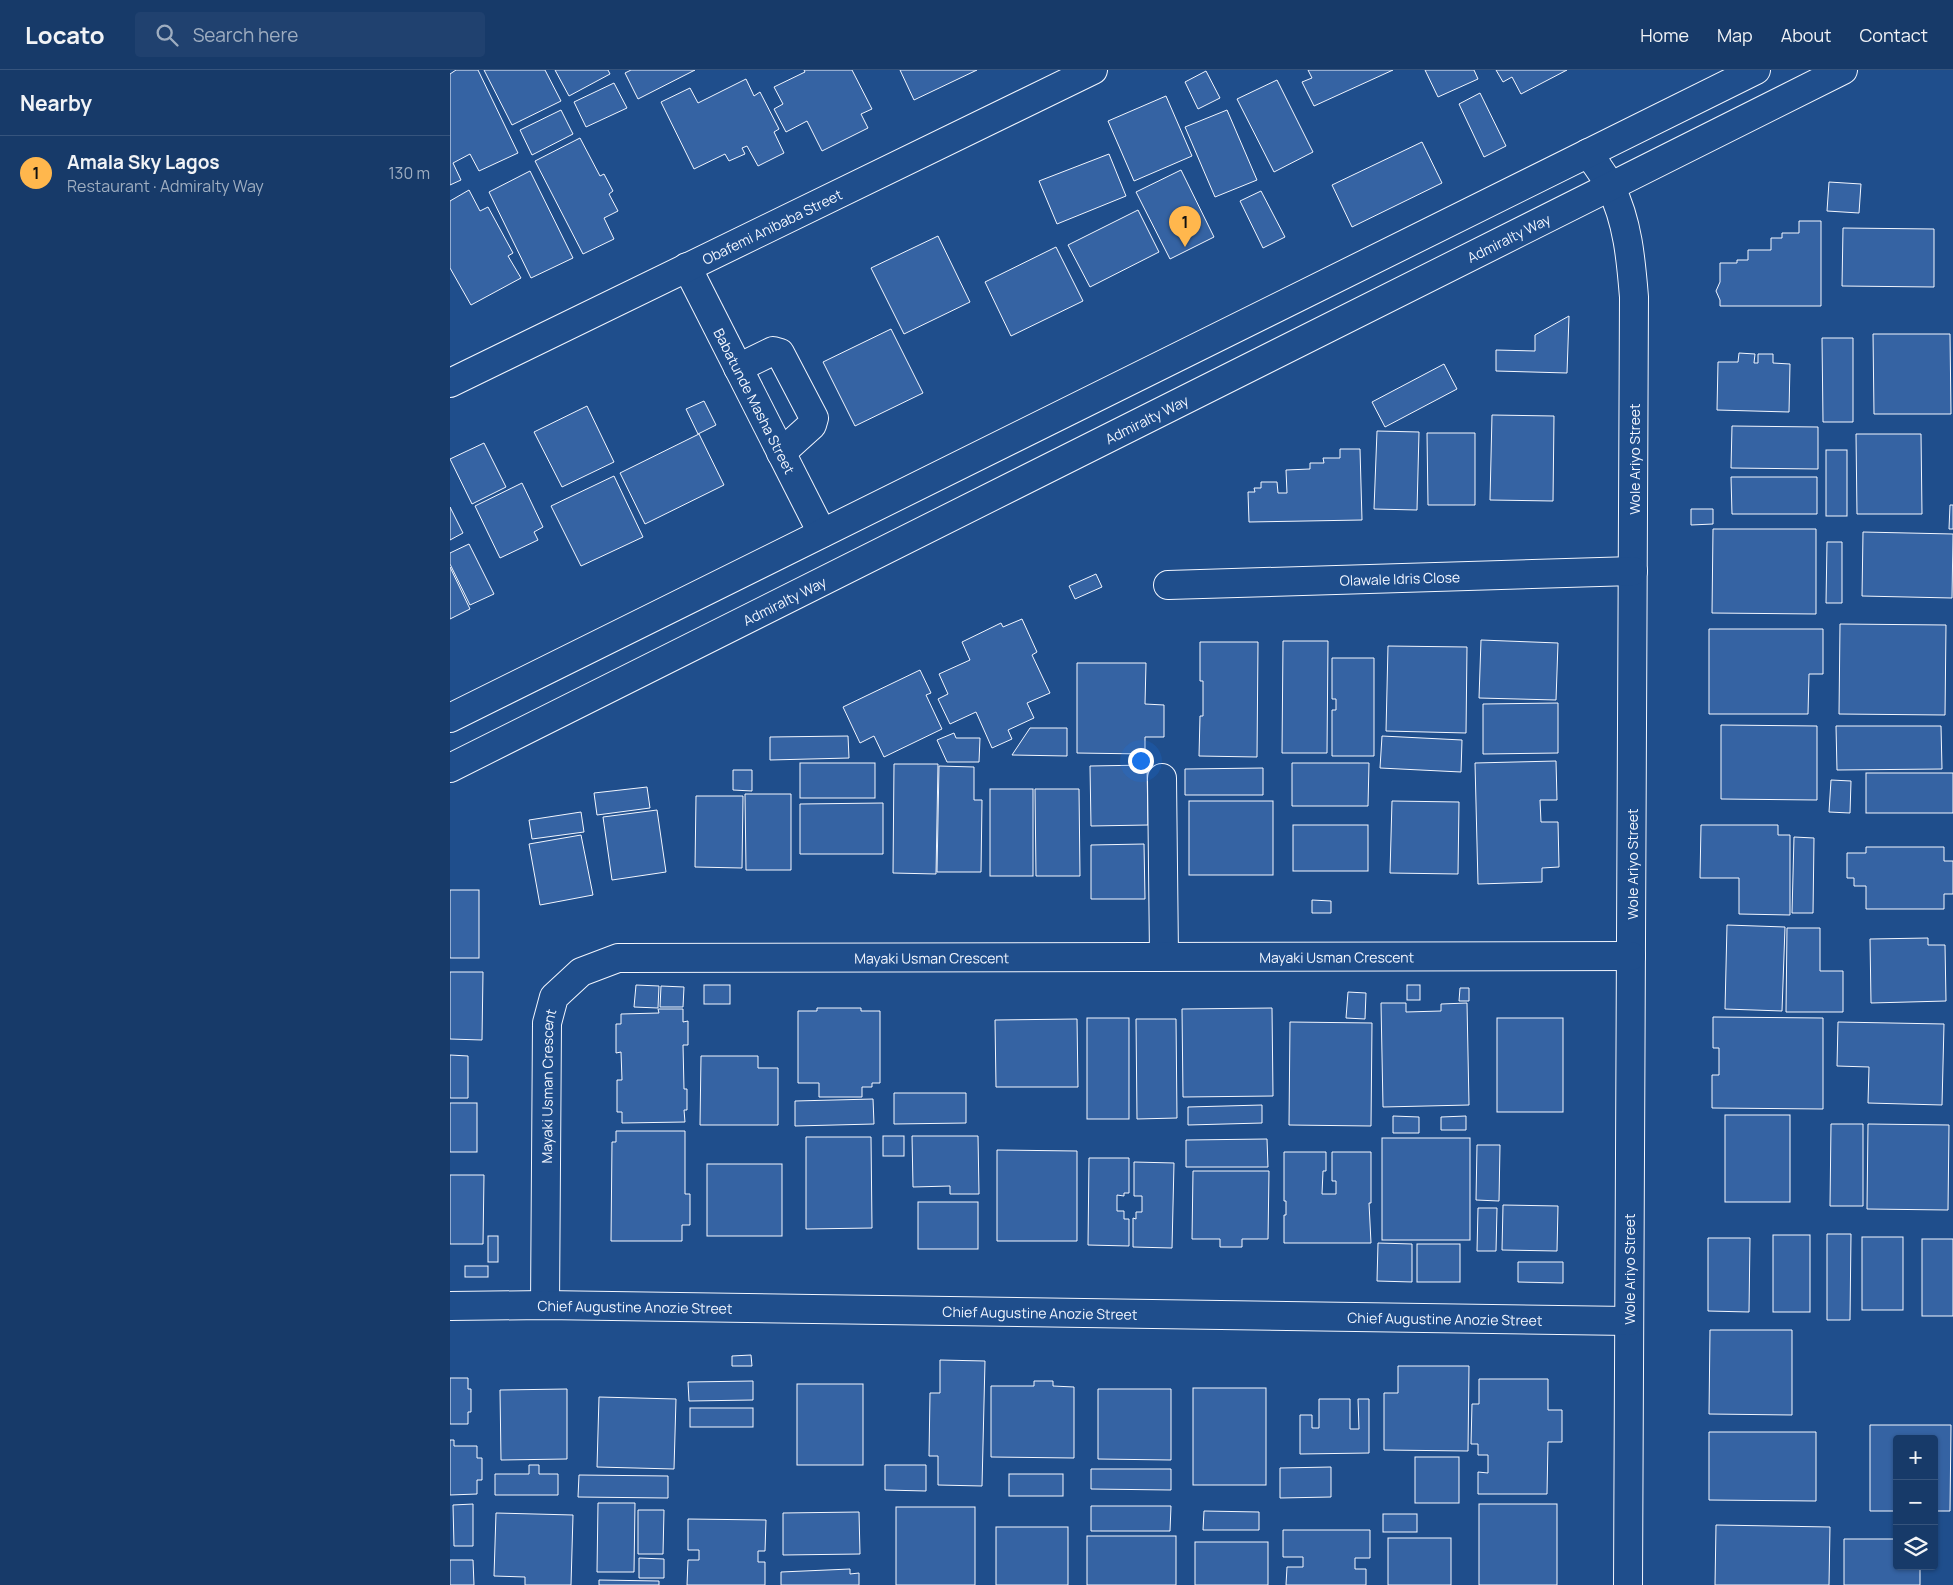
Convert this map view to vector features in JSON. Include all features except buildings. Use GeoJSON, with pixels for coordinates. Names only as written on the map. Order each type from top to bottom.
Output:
{"type":"FeatureCollection","features":[{"type":"Feature","properties":{"kind":"street"},"geometry":{"type":"LineString","coordinates":[[450,718],[1756,70]]}},
{"type":"Feature","properties":{"kind":"street","name":"Admiralty Way"},"geometry":{"type":"LineString","coordinates":[[450,768],[1843,70]]}},
{"type":"Feature","properties":{"kind":"street","name":"Obafemi Anibaba Street"},"geometry":{"type":"LineString","coordinates":[[450,383],[1080,73]]}},
{"type":"Feature","properties":{"kind":"street","name":"Wole Ariyo Street"},"geometry":{"type":"LineString","coordinates":[[1588,153],[1611,187],[1619,205],[1631,260],[1634,297],[1628,1585]]}},
{"type":"Feature","properties":{"kind":"street","name":"Babatunde Masha Street"},"geometry":{"type":"LineString","coordinates":[[687,267],[822,534]]}},
{"type":"Feature","properties":{"kind":"street"},"geometry":{"type":"LineString","coordinates":[[738,368],[773,351],[780,353],[814,418],[812,426],[781,453]]}},
{"type":"Feature","properties":{"kind":"street","name":"Olawale Idris Close"},"geometry":{"type":"LineString","coordinates":[[1168,584],[1633,571]]}},
{"type":"Feature","properties":{"kind":"street"},"geometry":{"type":"LineString","coordinates":[[1162,778],[1164,956]]}},
{"type":"Feature","properties":{"kind":"street","name":"Mayaki Usman Crescent"},"geometry":{"type":"LineString","coordinates":[[545,1306],[547,1023],[554,997],[580,972],[618,958],[1631,956]]}},
{"type":"Feature","properties":{"kind":"street","name":"Chief Augustine Anozie Street"},"geometry":{"type":"LineString","coordinates":[[450,1306],[1629,1321]]}},
{"type":"Feature","properties":{"kind":"place","name":"Amala Sky Lagos"},"geometry":{"type":"Point","coordinates":[1185,247]}}]}
